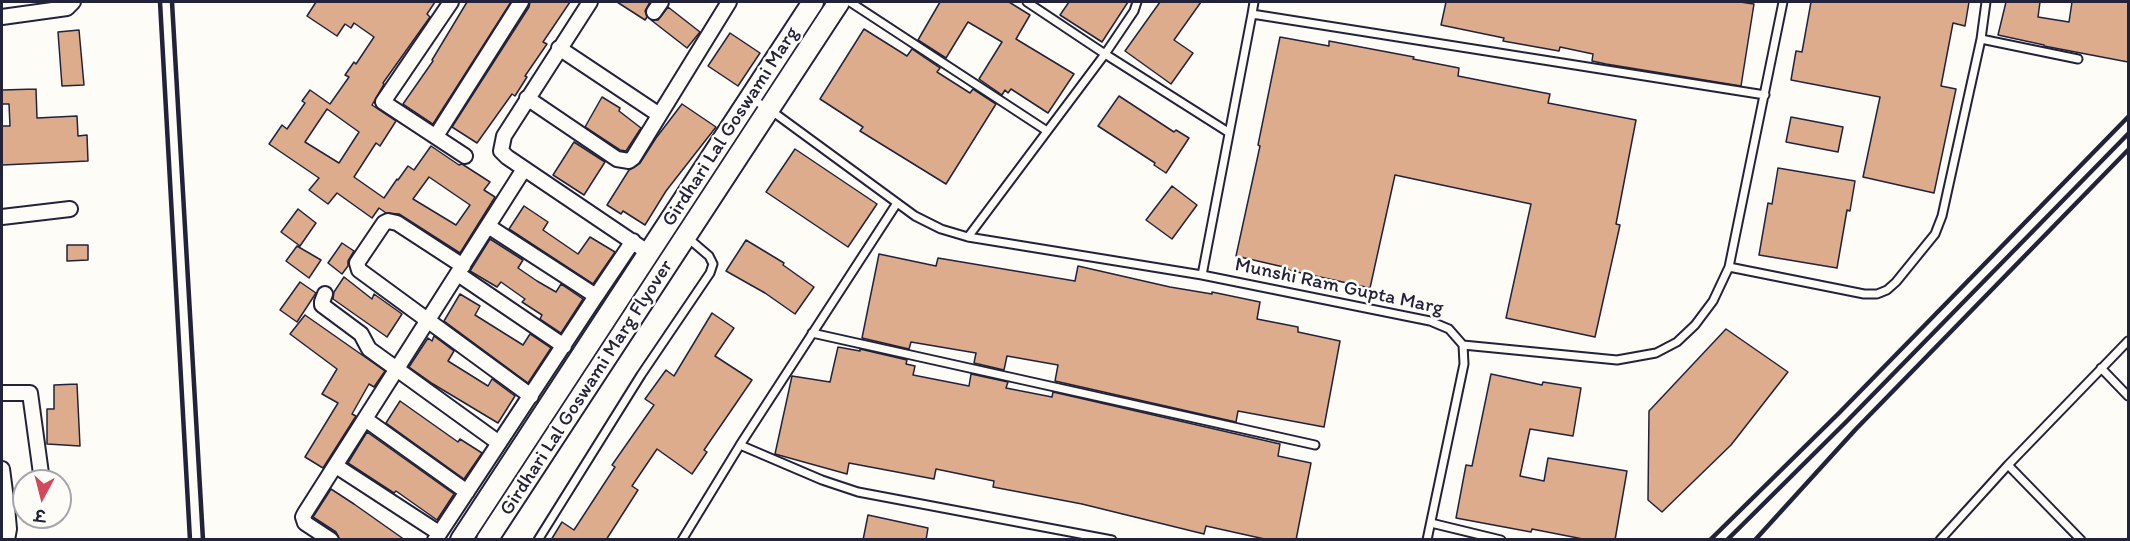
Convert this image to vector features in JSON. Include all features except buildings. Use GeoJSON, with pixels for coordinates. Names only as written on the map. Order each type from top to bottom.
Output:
{"type":"FeatureCollection","features":[{"type":"Feature","properties":{"kind":"main road","name":"Girdhari Lal Goswami Marg"},"geometry":{"type":"LineString","coordinates":[[649,253],[813,2]]}},
{"type":"Feature","properties":{"kind":"main road","name":"Girdhari Lal Goswami Marg"},"geometry":{"type":"LineString","coordinates":[[686,236],[839,2]]}},
{"type":"Feature","properties":{"kind":"main road","name":"Girdhari Lal Goswami Marg Flyover"},"geometry":{"type":"LineString","coordinates":[[487,540],[686,236]]}},
{"type":"Feature","properties":{"kind":"main road","name":"Girdhari Lal Goswami Marg Flyover"},"geometry":{"type":"LineString","coordinates":[[461,540],[649,253]]}},
{"type":"Feature","properties":{"kind":"street"},"geometry":{"type":"LineString","coordinates":[[2,17],[67,8],[73,2]]}},
{"type":"Feature","properties":{"kind":"street"},"geometry":{"type":"LineString","coordinates":[[452,2],[383,102],[465,156]]}},
{"type":"Feature","properties":{"kind":"street"},"geometry":{"type":"LineString","coordinates":[[436,136],[521,2]]}},
{"type":"Feature","properties":{"kind":"street"},"geometry":{"type":"LineString","coordinates":[[590,2],[504,136],[501,151],[507,158],[649,253]]}},
{"type":"Feature","properties":{"kind":"street"},"geometry":{"type":"LineString","coordinates":[[527,98],[617,159],[624,162],[633,158],[729,2]]}},
{"type":"Feature","properties":{"kind":"street"},"geometry":{"type":"LineString","coordinates":[[559,48],[658,114]]}},
{"type":"Feature","properties":{"kind":"street"},"geometry":{"type":"LineString","coordinates":[[331,540],[305,523],[303,517],[525,169]]}},
{"type":"Feature","properties":{"kind":"street"},"geometry":{"type":"LineString","coordinates":[[2,217],[70,209]]}},
{"type":"Feature","properties":{"kind":"street"},"geometry":{"type":"LineString","coordinates":[[531,396],[359,270],[357,263],[359,259],[384,223],[388,221],[397,223],[564,346]]}},
{"type":"Feature","properties":{"kind":"street"},"geometry":{"type":"LineString","coordinates":[[488,226],[596,296]]}},
{"type":"Feature","properties":{"kind":"street"},"geometry":{"type":"LineString","coordinates":[[336,466],[437,536],[633,241]]}},
{"type":"Feature","properties":{"kind":"street"},"geometry":{"type":"LineString","coordinates":[[325,294],[322,305],[360,334],[368,348],[499,443]]}},
{"type":"Feature","properties":{"kind":"street"},"geometry":{"type":"LineString","coordinates":[[2,393],[30,393],[40,469]]}},
{"type":"Feature","properties":{"kind":"street"},"geometry":{"type":"LineString","coordinates":[[365,419],[466,492]]}},
{"type":"Feature","properties":{"kind":"street"},"geometry":{"type":"LineString","coordinates":[[2,469],[8,507],[7,540]]}},
{"type":"Feature","properties":{"kind":"lane"},"geometry":{"type":"LineString","coordinates":[[850,2],[1047,131]]}},
{"type":"Feature","properties":{"kind":"lane"},"geometry":{"type":"LineString","coordinates":[[1027,2],[1228,132]]}},
{"type":"Feature","properties":{"kind":"lane"},"geometry":{"type":"LineString","coordinates":[[968,237],[1105,54],[1134,11],[1137,2]]}},
{"type":"Feature","properties":{"kind":"lane"},"geometry":{"type":"LineString","coordinates":[[1202,275],[1254,2]]}},
{"type":"Feature","properties":{"kind":"lane"},"geometry":{"type":"LineString","coordinates":[[1427,540],[1464,364],[1463,345],[1617,360],[1656,353],[1677,342],[1695,325],[1713,301],[1729,267],[1783,2]]}},
{"type":"Feature","properties":{"kind":"lane"},"geometry":{"type":"LineString","coordinates":[[1729,267],[1864,294],[1877,294],[1887,290],[1930,241],[1939,226],[1981,39],[1986,2]]}},
{"type":"Feature","properties":{"kind":"lane"},"geometry":{"type":"LineString","coordinates":[[1252,14],[1765,95]]}},
{"type":"Feature","properties":{"kind":"lane"},"geometry":{"type":"LineString","coordinates":[[1981,39],[2078,59]]}},
{"type":"Feature","properties":{"kind":"lane","name":"Munshi Ram Gupta Marg"},"geometry":{"type":"LineString","coordinates":[[750,98],[770,109],[915,216],[941,228],[968,237],[1202,275],[1430,321],[1449,329],[1463,345]]}},
{"type":"Feature","properties":{"kind":"lane"},"geometry":{"type":"LineString","coordinates":[[682,540],[740,445],[897,203]]}},
{"type":"Feature","properties":{"kind":"lane"},"geometry":{"type":"LineString","coordinates":[[538,540],[641,375],[710,273],[713,264],[709,256],[686,236]]}},
{"type":"Feature","properties":{"kind":"lane"},"geometry":{"type":"LineString","coordinates":[[812,333],[1315,445]]}},
{"type":"Feature","properties":{"kind":"lane"},"geometry":{"type":"LineString","coordinates":[[1940,540],[2008,465],[2128,341]]}},
{"type":"Feature","properties":{"kind":"lane"},"geometry":{"type":"LineString","coordinates":[[2101,368],[2128,396]]}},
{"type":"Feature","properties":{"kind":"lane"},"geometry":{"type":"LineString","coordinates":[[740,445],[822,480],[858,492],[1112,540]]}},
{"type":"Feature","properties":{"kind":"lane"},"geometry":{"type":"LineString","coordinates":[[2008,465],[2081,540]]}},
{"type":"Feature","properties":{"kind":"lane"},"geometry":{"type":"LineString","coordinates":[[1431,523],[1502,540]]}},
{"type":"Feature","properties":{"kind":"railway"},"geometry":{"type":"LineString","coordinates":[[160,2],[190,540]]}},
{"type":"Feature","properties":{"kind":"railway"},"geometry":{"type":"LineString","coordinates":[[172,2],[203,540]]}},
{"type":"Feature","properties":{"kind":"railway"},"geometry":{"type":"LineString","coordinates":[[1710,540],[1839,413],[2128,117]]}},
{"type":"Feature","properties":{"kind":"railway"},"geometry":{"type":"LineString","coordinates":[[1727,540],[2128,134]]}},
{"type":"Feature","properties":{"kind":"railway"},"geometry":{"type":"LineString","coordinates":[[1755,540],[1856,429],[2128,150]]}}]}
